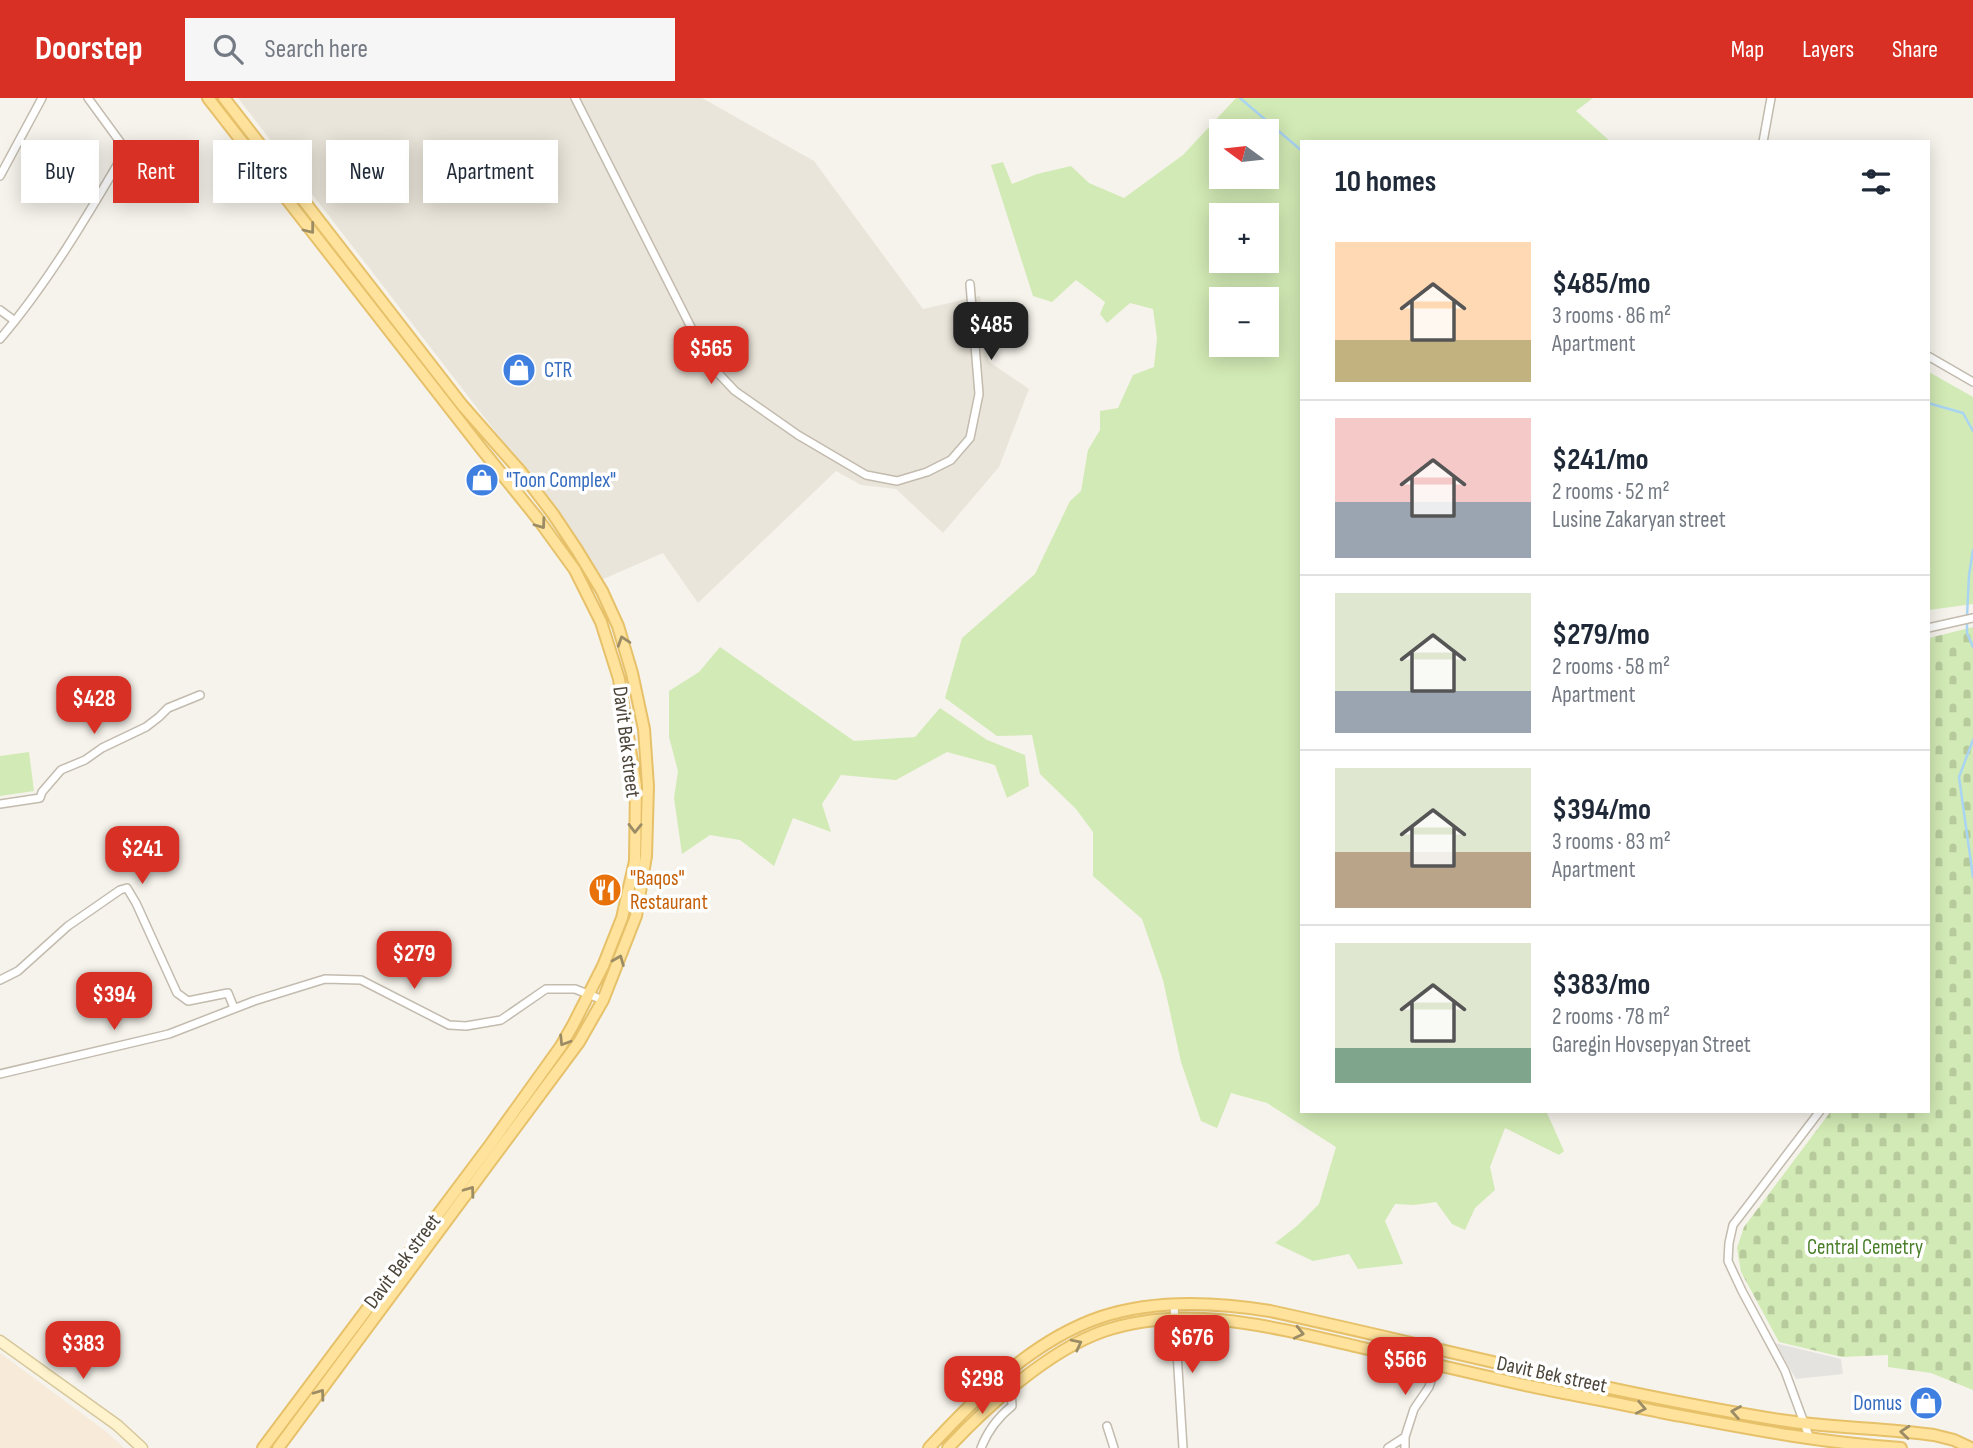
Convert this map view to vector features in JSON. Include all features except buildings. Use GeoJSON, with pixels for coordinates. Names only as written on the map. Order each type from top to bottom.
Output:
{"type":"FeatureCollection","features":[{"type":"Feature","properties":{"kind":"main road","name":"Davit Bek street"},"geometry":{"type":"LineString","coordinates":[[208,98],[462,405],[521,472],[578,550],[618,626],[644,729],[648,812],[643,877],[636,916],[603,1000],[579,1042],[278,1448]]}},
{"type":"Feature","properties":{"kind":"main road","name":"Davit Bek street"},"geometry":{"type":"LineString","coordinates":[[224,98],[459,420],[575,570],[601,622],[620,679],[636,786],[635,861],[622,918],[603,967],[561,1046],[263,1448]]}},
{"type":"Feature","properties":{"kind":"main road"},"geometry":{"type":"LineString","coordinates":[[459,420],[458,414],[461,411],[468,411]]}},
{"type":"Feature","properties":{"kind":"main road"},"geometry":{"type":"LineString","coordinates":[[509,482],[518,486],[522,482],[521,472]]}},
{"type":"Feature","properties":{"kind":"main road"},"geometry":{"type":"LineString","coordinates":[[421,1237],[430,1244]]}},
{"type":"Feature","properties":{"kind":"main road","name":"Davit Bek street"},"geometry":{"type":"LineString","coordinates":[[929,1448],[1030,1354],[1061,1335],[1103,1316],[1150,1307],[1209,1304],[1245,1307],[1295,1317],[1650,1395],[1782,1420],[1934,1435],[1971,1448]]}},
{"type":"Feature","properties":{"kind":"main road","name":"Davit Bek street"},"geometry":{"type":"LineString","coordinates":[[948,1448],[1011,1390],[1060,1353],[1104,1331],[1150,1321],[1174,1320],[1246,1322],[1522,1384],[1810,1440],[1901,1448]]}},
{"type":"Feature","properties":{"kind":"main road"},"geometry":{"type":"LineString","coordinates":[[0,1340],[117,1425],[142,1448]]}},
{"type":"Feature","properties":{"kind":"street"},"geometry":{"type":"LineString","coordinates":[[0,176],[42,98]]}},
{"type":"Feature","properties":{"kind":"street"},"geometry":{"type":"LineString","coordinates":[[0,339],[93,206],[126,150],[88,98]]}},
{"type":"Feature","properties":{"kind":"street"},"geometry":{"type":"LineString","coordinates":[[575,98],[704,353],[718,373],[735,391],[798,435],[866,475],[897,481],[927,472],[951,460],[970,438],[979,394],[970,284]]}},
{"type":"Feature","properties":{"kind":"street"},"geometry":{"type":"LineString","coordinates":[[1763,140],[1771,98]]}},
{"type":"Feature","properties":{"kind":"street"},"geometry":{"type":"LineString","coordinates":[[0,310],[15,321]]}},
{"type":"Feature","properties":{"kind":"street"},"geometry":{"type":"LineString","coordinates":[[1930,357],[1973,382]]}},
{"type":"Feature","properties":{"kind":"street"},"geometry":{"type":"LineString","coordinates":[[1930,628],[1973,618]]}},
{"type":"Feature","properties":{"kind":"street"},"geometry":{"type":"LineString","coordinates":[[0,804],[40,797],[61,770],[146,727],[168,708],[200,695]]}},
{"type":"Feature","properties":{"kind":"street"},"geometry":{"type":"LineString","coordinates":[[0,980],[18,971],[68,926],[120,890],[127,888],[177,993],[188,1001],[228,993],[234,1009]]}},
{"type":"Feature","properties":{"kind":"street"},"geometry":{"type":"LineString","coordinates":[[0,1074],[169,1034],[324,979],[361,980],[449,1025],[466,1026],[501,1020],[546,989],[575,989],[603,1000]]}},
{"type":"Feature","properties":{"kind":"street"},"geometry":{"type":"LineString","coordinates":[[1810,1440],[1785,1371],[1728,1261],[1733,1225],[1818,1113]]}},
{"type":"Feature","properties":{"kind":"street"},"geometry":{"type":"LineString","coordinates":[[1174,1305],[1183,1448]]}},
{"type":"Feature","properties":{"kind":"street"},"geometry":{"type":"LineString","coordinates":[[1405,1448],[1405,1437],[1414,1409],[1429,1387],[1438,1350]]}},
{"type":"Feature","properties":{"kind":"street"},"geometry":{"type":"LineString","coordinates":[[981,1448],[988,1430],[1012,1406],[1011,1390]]}},
{"type":"Feature","properties":{"kind":"street"},"geometry":{"type":"LineString","coordinates":[[1107,1426],[1114,1448]]}},
{"type":"Feature","properties":{"kind":"street"},"geometry":{"type":"LineString","coordinates":[[1388,1448],[1405,1437]]}},
{"type":"Feature","properties":{"kind":"shaded area"},"geometry":{"type":"Polygon","coordinates":[[[238,98],[702,98],[814,161],[923,309],[980,296],[988,361],[1029,389],[999,467],[943,533],[896,489],[861,485],[836,471],[698,603],[663,553],[601,580],[525,470],[312,194],[312,140],[270,140],[238,98]]]}},
{"type":"Feature","properties":{"kind":"shaded area"},"geometry":{"type":"Polygon","coordinates":[[[1775,1343],[1841,1359],[1843,1374],[1796,1379],[1775,1343]]]}},
{"type":"Feature","properties":{"kind":"shaded area"},"geometry":{"type":"Polygon","coordinates":[[[0,1353],[104,1430],[124,1448],[0,1448],[0,1353]]]}},
{"type":"Feature","properties":{"kind":"green space"},"geometry":{"type":"Polygon","coordinates":[[[1236,98],[1593,98],[1576,111],[1609,140],[1300,140],[1300,1113],[1547,1113],[1564,1151],[1559,1155],[1505,1128],[1490,1167],[1495,1190],[1475,1208],[1465,1230],[1452,1224],[1436,1202],[1395,1204],[1385,1221],[1403,1264],[1358,1269],[1349,1254],[1313,1261],[1275,1243],[1319,1204],[1336,1147],[1267,1103],[1231,1093],[1217,1128],[1201,1121],[1181,1062],[1163,980],[1142,919],[1093,876],[1093,832],[1076,809],[1040,774],[1032,735],[997,736],[945,698],[962,638],[1035,574],[1070,501],[1081,491],[1088,450],[1100,430],[1100,411],[1118,408],[1133,375],[1154,367],[1157,338],[1153,309],[1130,303],[1107,323],[1100,314],[1105,302],[1076,280],[1052,302],[1033,296],[991,165],[1003,162],[1012,184],[1037,174],[1071,166],[1089,183],[1124,198],[1183,155],[1209,127],[1209,189],[1279,189],[1279,119],[1216,119],[1236,98]]]}},
{"type":"Feature","properties":{"kind":"green space"},"geometry":{"type":"Polygon","coordinates":[[[1930,373],[1973,397],[1973,604],[1930,610],[1930,373]]]}},
{"type":"Feature","properties":{"kind":"green space","name":"Central Cemetry"},"geometry":{"type":"Polygon","coordinates":[[[1973,627],[1973,1390],[1931,1373],[1888,1367],[1888,1355],[1842,1357],[1779,1342],[1741,1272],[1737,1248],[1744,1227],[1830,1113],[1930,1113],[1930,638],[1973,627]]]}},
{"type":"Feature","properties":{"kind":"green space"},"geometry":{"type":"Polygon","coordinates":[[[720,647],[854,741],[915,737],[940,708],[987,740],[1025,755],[1029,786],[1007,798],[995,765],[947,752],[896,780],[841,775],[822,804],[831,832],[793,818],[774,866],[740,840],[710,835],[682,854],[674,798],[678,771],[669,737],[669,691],[699,672],[720,647]]]}},
{"type":"Feature","properties":{"kind":"green space"},"geometry":{"type":"Polygon","coordinates":[[[29,752],[34,791],[0,796],[0,756],[29,752]]]}},
{"type":"Feature","properties":{"kind":"waterway"},"geometry":{"type":"LineString","coordinates":[[1240,98],[1300,149]]}},
{"type":"Feature","properties":{"kind":"waterway"},"geometry":{"type":"LineString","coordinates":[[1930,404],[1963,413],[1973,431]]}},
{"type":"Feature","properties":{"kind":"waterway"},"geometry":{"type":"LineString","coordinates":[[1967,616],[1973,550]]}},
{"type":"Feature","properties":{"kind":"waterway"},"geometry":{"type":"LineString","coordinates":[[1967,622],[1967,633],[1973,647]]}},
{"type":"Feature","properties":{"kind":"waterway"},"geometry":{"type":"LineString","coordinates":[[1973,740],[1959,777],[1973,877]]}},
{"type":"Feature","properties":{"kind":"place","name":"CTR"},"geometry":{"type":"Point","coordinates":[519,370]}},
{"type":"Feature","properties":{"kind":"place","name":"\"Toon Complex\""},"geometry":{"type":"Point","coordinates":[482,480]}},
{"type":"Feature","properties":{"kind":"place","name":"\"Baqos\" Restaurant"},"geometry":{"type":"Point","coordinates":[605,890]}},
{"type":"Feature","properties":{"kind":"place","name":"Domus"},"geometry":{"type":"Point","coordinates":[1926,1403]}}]}
